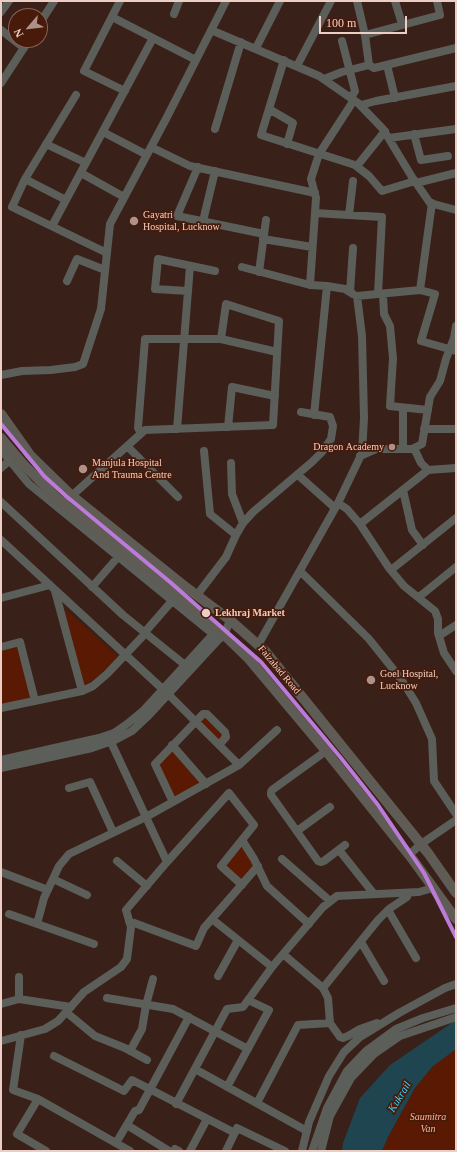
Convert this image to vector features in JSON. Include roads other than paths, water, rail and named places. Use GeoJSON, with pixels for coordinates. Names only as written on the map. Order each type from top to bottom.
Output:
{"type":"FeatureCollection","features":[{"type":"Feature","properties":{"kind":"main road","name":"Faizabad Road"},"geometry":{"type":"LineString","coordinates":[[2,416],[30,455],[72,496],[230,620],[265,651],[421,844],[456,893]]}},
{"type":"Feature","properties":{"kind":"main road","name":"Faizabad Road"},"geometry":{"type":"LineString","coordinates":[[1,438],[23,464],[64,503],[218,635],[249,659],[326,751],[409,855],[456,919]]}},
{"type":"Feature","properties":{"kind":"street"},"geometry":{"type":"LineString","coordinates":[[1,12],[9,1]]}},
{"type":"Feature","properties":{"kind":"street"},"geometry":{"type":"LineString","coordinates":[[48,10],[54,1]]}},
{"type":"Feature","properties":{"kind":"street"},"geometry":{"type":"LineString","coordinates":[[120,1],[84,71],[125,91]]}},
{"type":"Feature","properties":{"kind":"street"},"geometry":{"type":"LineString","coordinates":[[174,14],[179,1]]}},
{"type":"Feature","properties":{"kind":"street"},"geometry":{"type":"LineString","coordinates":[[1,375],[22,370],[51,370],[75,367],[83,364],[101,308],[110,224],[226,1]]}},
{"type":"Feature","properties":{"kind":"street"},"geometry":{"type":"LineString","coordinates":[[256,48],[280,1]]}},
{"type":"Feature","properties":{"kind":"street"},"geometry":{"type":"LineString","coordinates":[[297,66],[331,1]]}},
{"type":"Feature","properties":{"kind":"street"},"geometry":{"type":"LineString","coordinates":[[357,1],[369,65]]}},
{"type":"Feature","properties":{"kind":"street"},"geometry":{"type":"LineString","coordinates":[[395,1],[402,24]]}},
{"type":"Feature","properties":{"kind":"street"},"geometry":{"type":"LineString","coordinates":[[364,35],[440,15],[437,1]]}},
{"type":"Feature","properties":{"kind":"street"},"geometry":{"type":"LineString","coordinates":[[112,16],[196,60]]}},
{"type":"Feature","properties":{"kind":"street"},"geometry":{"type":"LineString","coordinates":[[211,30],[284,60],[324,79],[355,101],[387,135],[415,182],[430,202],[456,210]]}},
{"type":"Feature","properties":{"kind":"street"},"geometry":{"type":"LineString","coordinates":[[52,226],[153,38]]}},
{"type":"Feature","properties":{"kind":"street"},"geometry":{"type":"LineString","coordinates":[[310,285],[316,198],[312,179],[319,154],[355,101],[355,91],[342,41]]}},
{"type":"Feature","properties":{"kind":"street"},"geometry":{"type":"LineString","coordinates":[[215,129],[241,42]]}},
{"type":"Feature","properties":{"kind":"street"},"geometry":{"type":"LineString","coordinates":[[1,83],[24,48]]}},
{"type":"Feature","properties":{"kind":"street"},"geometry":{"type":"LineString","coordinates":[[324,79],[369,65],[374,68],[456,48]]}},
{"type":"Feature","properties":{"kind":"street"},"geometry":{"type":"LineString","coordinates":[[284,60],[260,136],[357,166],[369,176],[382,191],[415,182],[456,174]]}},
{"type":"Feature","properties":{"kind":"street"},"geometry":{"type":"LineString","coordinates":[[387,64],[395,98]]}},
{"type":"Feature","properties":{"kind":"street"},"geometry":{"type":"LineString","coordinates":[[355,101],[395,98],[456,86]]}},
{"type":"Feature","properties":{"kind":"street"},"geometry":{"type":"LineString","coordinates":[[76,95],[25,179],[12,207],[107,252]]}},
{"type":"Feature","properties":{"kind":"street"},"geometry":{"type":"LineString","coordinates":[[269,109],[293,124],[286,144]]}},
{"type":"Feature","properties":{"kind":"street"},"geometry":{"type":"LineString","coordinates":[[357,166],[387,135],[414,134],[456,128]]}},
{"type":"Feature","properties":{"kind":"street"},"geometry":{"type":"LineString","coordinates":[[103,132],[147,155]]}},
{"type":"Feature","properties":{"kind":"street"},"geometry":{"type":"LineString","coordinates":[[414,134],[421,160],[448,156]]}},
{"type":"Feature","properties":{"kind":"street"},"geometry":{"type":"LineString","coordinates":[[46,144],[86,163]]}},
{"type":"Feature","properties":{"kind":"street"},"geometry":{"type":"LineString","coordinates":[[151,147],[190,166],[314,193]]}},
{"type":"Feature","properties":{"kind":"street"},"geometry":{"type":"LineString","coordinates":[[198,168],[177,216],[312,247]]}},
{"type":"Feature","properties":{"kind":"street"},"geometry":{"type":"LineString","coordinates":[[203,221],[215,171]]}},
{"type":"Feature","properties":{"kind":"street"},"geometry":{"type":"LineString","coordinates":[[81,173],[124,197]]}},
{"type":"Feature","properties":{"kind":"street"},"geometry":{"type":"LineString","coordinates":[[25,179],[66,200]]}},
{"type":"Feature","properties":{"kind":"street"},"geometry":{"type":"LineString","coordinates":[[349,215],[353,181]]}},
{"type":"Feature","properties":{"kind":"street"},"geometry":{"type":"LineString","coordinates":[[420,290],[432,203]]}},
{"type":"Feature","properties":{"kind":"street"},"geometry":{"type":"LineString","coordinates":[[315,213],[382,217],[380,294],[384,314],[390,326],[393,358],[390,406],[428,410]]}},
{"type":"Feature","properties":{"kind":"street"},"geometry":{"type":"LineString","coordinates":[[259,272],[266,220]]}},
{"type":"Feature","properties":{"kind":"street"},"geometry":{"type":"LineString","coordinates":[[258,645],[336,505],[362,453],[364,418],[362,336],[353,294],[353,248]]}},
{"type":"Feature","properties":{"kind":"street"},"geometry":{"type":"LineString","coordinates":[[68,281],[77,259],[105,270]]}},
{"type":"Feature","properties":{"kind":"street"},"geometry":{"type":"LineString","coordinates":[[188,290],[155,289],[158,259],[215,271]]}},
{"type":"Feature","properties":{"kind":"street"},"geometry":{"type":"LineString","coordinates":[[177,429],[190,266]]}},
{"type":"Feature","properties":{"kind":"street"},"geometry":{"type":"LineString","coordinates":[[242,267],[310,285],[345,289],[353,294],[380,294],[420,290],[435,294],[421,341],[453,350]]}},
{"type":"Feature","properties":{"kind":"street"},"geometry":{"type":"LineString","coordinates":[[314,414],[328,286]]}},
{"type":"Feature","properties":{"kind":"street"},"geometry":{"type":"LineString","coordinates":[[64,503],[145,430],[273,425],[279,321],[226,304],[221,339]]}},
{"type":"Feature","properties":{"kind":"street"},"geometry":{"type":"LineString","coordinates":[[360,456],[376,449],[414,448],[422,444],[430,397],[440,380],[453,350],[456,326]]}},
{"type":"Feature","properties":{"kind":"street"},"geometry":{"type":"LineString","coordinates":[[141,433],[138,428],[145,339],[221,339],[277,352]]}},
{"type":"Feature","properties":{"kind":"street"},"geometry":{"type":"LineString","coordinates":[[228,427],[232,387],[275,396]]}},
{"type":"Feature","properties":{"kind":"street"},"geometry":{"type":"LineString","coordinates":[[402,408],[403,449]]}},
{"type":"Feature","properties":{"kind":"street"},"geometry":{"type":"LineString","coordinates":[[197,595],[226,557],[243,523],[253,512],[298,475],[322,452],[331,439],[333,426],[330,417],[301,412]]}},
{"type":"Feature","properties":{"kind":"street"},"geometry":{"type":"LineString","coordinates":[[424,429],[456,429]]}},
{"type":"Feature","properties":{"kind":"street"},"geometry":{"type":"LineString","coordinates":[[127,446],[178,497]]}},
{"type":"Feature","properties":{"kind":"street"},"geometry":{"type":"LineString","coordinates":[[414,448],[421,462],[428,470]]}},
{"type":"Feature","properties":{"kind":"street"},"geometry":{"type":"LineString","coordinates":[[1,450],[29,484],[172,601],[218,635]]}},
{"type":"Feature","properties":{"kind":"street"},"geometry":{"type":"LineString","coordinates":[[204,451],[210,514],[236,535]]}},
{"type":"Feature","properties":{"kind":"street"},"geometry":{"type":"LineString","coordinates":[[1,468],[9,461]]}},
{"type":"Feature","properties":{"kind":"street"},"geometry":{"type":"LineString","coordinates":[[231,463],[232,494],[243,523]]}},
{"type":"Feature","properties":{"kind":"street"},"geometry":{"type":"LineString","coordinates":[[360,524],[428,470],[456,468]]}},
{"type":"Feature","properties":{"kind":"street"},"geometry":{"type":"LineString","coordinates":[[298,475],[336,505],[347,509],[360,524],[391,570],[404,586],[435,611],[438,619],[439,636],[444,654],[456,671]]}},
{"type":"Feature","properties":{"kind":"street"},"geometry":{"type":"LineString","coordinates":[[403,490],[412,530],[423,545]]}},
{"type":"Feature","properties":{"kind":"street"},"geometry":{"type":"LineString","coordinates":[[1,502],[144,635],[185,665]]}},
{"type":"Feature","properties":{"kind":"street"},"geometry":{"type":"LineString","coordinates":[[391,570],[456,518]]}},
{"type":"Feature","properties":{"kind":"street"},"geometry":{"type":"LineString","coordinates":[[3,544],[53,588],[165,692],[239,766]]}},
{"type":"Feature","properties":{"kind":"street"},"geometry":{"type":"LineString","coordinates":[[92,587],[118,557]]}},
{"type":"Feature","properties":{"kind":"street"},"geometry":{"type":"LineString","coordinates":[[419,597],[456,567]]}},
{"type":"Feature","properties":{"kind":"street"},"geometry":{"type":"LineString","coordinates":[[300,571],[369,639],[401,679],[416,703],[432,739],[434,781],[456,814]]}},
{"type":"Feature","properties":{"kind":"street"},"geometry":{"type":"LineString","coordinates":[[1,598],[53,588]]}},
{"type":"Feature","properties":{"kind":"street"},"geometry":{"type":"LineString","coordinates":[[53,588],[82,691]]}},
{"type":"Feature","properties":{"kind":"street"},"geometry":{"type":"LineString","coordinates":[[1,708],[82,691],[93,686],[107,674],[144,635],[172,601]]}},
{"type":"Feature","properties":{"kind":"street"},"geometry":{"type":"LineString","coordinates":[[1,768],[92,748],[110,739],[132,731],[230,620]]}},
{"type":"Feature","properties":{"kind":"street"},"geometry":{"type":"LineString","coordinates":[[439,636],[456,625]]}},
{"type":"Feature","properties":{"kind":"street"},"geometry":{"type":"LineString","coordinates":[[165,692],[185,665],[218,635]]}},
{"type":"Feature","properties":{"kind":"street"},"geometry":{"type":"LineString","coordinates":[[1,647],[20,642],[35,701]]}},
{"type":"Feature","properties":{"kind":"street"},"geometry":{"type":"LineString","coordinates":[[173,802],[155,764],[203,714],[207,714],[225,732],[226,737],[219,745]]}},
{"type":"Feature","properties":{"kind":"street"},"geometry":{"type":"LineString","coordinates":[[37,924],[44,898],[59,866],[69,854],[146,817],[239,766],[277,730]]}},
{"type":"Feature","properties":{"kind":"street"},"geometry":{"type":"LineString","coordinates":[[1,760],[110,739]]}},
{"type":"Feature","properties":{"kind":"street"},"geometry":{"type":"LineString","coordinates":[[110,739],[167,862]]}},
{"type":"Feature","properties":{"kind":"street"},"geometry":{"type":"LineString","coordinates":[[172,745],[206,784]]}},
{"type":"Feature","properties":{"kind":"street"},"geometry":{"type":"LineString","coordinates":[[326,751],[271,792],[271,796],[318,861],[321,862],[342,847],[374,894]]}},
{"type":"Feature","properties":{"kind":"street"},"geometry":{"type":"LineString","coordinates":[[69,788],[90,782],[113,832]]}},
{"type":"Feature","properties":{"kind":"street"},"geometry":{"type":"LineString","coordinates":[[1,1041],[45,1029],[58,1021],[84,992],[121,967],[126,959],[131,927],[126,910],[229,792],[254,825],[221,866],[242,885]]}},
{"type":"Feature","properties":{"kind":"street"},"geometry":{"type":"LineString","coordinates":[[297,832],[330,807]]}},
{"type":"Feature","properties":{"kind":"street"},"geometry":{"type":"LineString","coordinates":[[409,855],[421,844],[456,820]]}},
{"type":"Feature","properties":{"kind":"street"},"geometry":{"type":"LineString","coordinates":[[242,840],[258,866],[267,886],[309,924]]}},
{"type":"Feature","properties":{"kind":"street"},"geometry":{"type":"LineString","coordinates":[[282,859],[330,901]]}},
{"type":"Feature","properties":{"kind":"street"},"geometry":{"type":"LineString","coordinates":[[117,861],[147,886]]}},
{"type":"Feature","properties":{"kind":"street"},"geometry":{"type":"LineString","coordinates":[[129,921],[196,946],[204,928],[258,866]]}},
{"type":"Feature","properties":{"kind":"street"},"geometry":{"type":"LineString","coordinates":[[1,872],[48,890]]}},
{"type":"Feature","properties":{"kind":"street"},"geometry":{"type":"LineString","coordinates":[[53,879],[87,895]]}},
{"type":"Feature","properties":{"kind":"street"},"geometry":{"type":"LineString","coordinates":[[176,1104],[228,1009],[243,1007],[272,967],[323,907],[330,901],[337,896],[408,893],[419,892],[432,888]]}},
{"type":"Feature","properties":{"kind":"street"},"geometry":{"type":"LineString","coordinates":[[323,988],[388,910],[407,897],[408,893]]}},
{"type":"Feature","properties":{"kind":"street"},"geometry":{"type":"LineString","coordinates":[[388,910],[416,958]]}},
{"type":"Feature","properties":{"kind":"street"},"geometry":{"type":"LineString","coordinates":[[9,914],[94,944]]}},
{"type":"Feature","properties":{"kind":"street"},"geometry":{"type":"LineString","coordinates":[[212,919],[272,967]]}},
{"type":"Feature","properties":{"kind":"street"},"geometry":{"type":"LineString","coordinates":[[218,976],[238,940]]}},
{"type":"Feature","properties":{"kind":"street"},"geometry":{"type":"LineString","coordinates":[[361,942],[384,981]]}},
{"type":"Feature","properties":{"kind":"street"},"geometry":{"type":"LineString","coordinates":[[283,954],[323,988],[328,998],[330,1023],[340,1037],[343,1038],[375,1023],[384,1022]]}},
{"type":"Feature","properties":{"kind":"street"},"geometry":{"type":"LineString","coordinates":[[19,977],[19,1000]]}},
{"type":"Feature","properties":{"kind":"street"},"geometry":{"type":"LineString","coordinates":[[130,1051],[142,1029],[152,979]]}},
{"type":"Feature","properties":{"kind":"street"},"geometry":{"type":"LineString","coordinates":[[302,1151],[309,1122],[329,1076],[344,1052],[360,1037],[384,1022],[445,988],[456,984]]}},
{"type":"Feature","properties":{"kind":"street"},"geometry":{"type":"LineString","coordinates":[[107,998],[173,1009],[248,1049]]}},
{"type":"Feature","properties":{"kind":"street"},"geometry":{"type":"LineString","coordinates":[[1,1004],[19,1000],[68,1010],[95,1036],[147,1060]]}},
{"type":"Feature","properties":{"kind":"street"},"geometry":{"type":"LineString","coordinates":[[227,1087],[269,1010],[248,1000]]}},
{"type":"Feature","properties":{"kind":"street"},"geometry":{"type":"LineString","coordinates":[[312,1151],[327,1108],[347,1071],[366,1051],[396,1029],[423,1018],[456,1008]]}},
{"type":"Feature","properties":{"kind":"street"},"geometry":{"type":"LineString","coordinates":[[321,1151],[330,1116],[351,1078],[374,1054],[400,1036],[456,1016]]}},
{"type":"Feature","properties":{"kind":"street"},"geometry":{"type":"LineString","coordinates":[[116,1143],[135,1111],[139,1110],[189,1017]]}},
{"type":"Feature","properties":{"kind":"street"},"geometry":{"type":"LineString","coordinates":[[257,1104],[298,1026],[330,1023]]}},
{"type":"Feature","properties":{"kind":"street"},"geometry":{"type":"LineString","coordinates":[[21,1035],[13,1090],[38,1099],[130,1151]]}},
{"type":"Feature","properties":{"kind":"street"},"geometry":{"type":"LineString","coordinates":[[54,1056],[124,1091],[132,1080],[176,1104],[235,1133]]}},
{"type":"Feature","properties":{"kind":"street"},"geometry":{"type":"LineString","coordinates":[[195,1069],[307,1131]]}},
{"type":"Feature","properties":{"kind":"street"},"geometry":{"type":"LineString","coordinates":[[38,1099],[17,1134],[46,1151]]}},
{"type":"Feature","properties":{"kind":"street"},"geometry":{"type":"LineString","coordinates":[[190,1151],[207,1119]]}},
{"type":"Feature","properties":{"kind":"street"},"geometry":{"type":"LineString","coordinates":[[126,1125],[169,1151]]}},
{"type":"Feature","properties":{"kind":"street"},"geometry":{"type":"LineString","coordinates":[[226,1151],[237,1128],[285,1151]]}},
{"type":"Feature","properties":{"kind":"street"},"geometry":{"type":"LineString","coordinates":[[174,1151],[175,1149],[179,1151]]}},
{"type":"Feature","properties":{"kind":"water","name":"Kukrail"},"geometry":{"type":"Polygon","coordinates":[[[456,1020],[456,1049],[432,1067],[415,1088],[382,1151],[342,1151],[343,1143],[360,1098],[390,1065],[456,1020]]]}},
{"type":"Feature","properties":{"kind":"place","name":"Gayatri Hospital, Lucknow"},"geometry":{"type":"Point","coordinates":[134,221]}},
{"type":"Feature","properties":{"kind":"place","name":"Dragon Academy"},"geometry":{"type":"Point","coordinates":[392,447]}},
{"type":"Feature","properties":{"kind":"place","name":"Manjula Hospital And Trauma Centre"},"geometry":{"type":"Point","coordinates":[83,469]}},
{"type":"Feature","properties":{"kind":"place","name":"Lekhraj Market"},"geometry":{"type":"Point","coordinates":[206,613]}},
{"type":"Feature","properties":{"kind":"place","name":"Goel Hospital, Lucknow"},"geometry":{"type":"Point","coordinates":[371,680]}},
{"type":"Feature","properties":{"kind":"park label","name":"Saumitra Van"},"geometry":{"type":"Point","coordinates":[428,1122]}}]}
